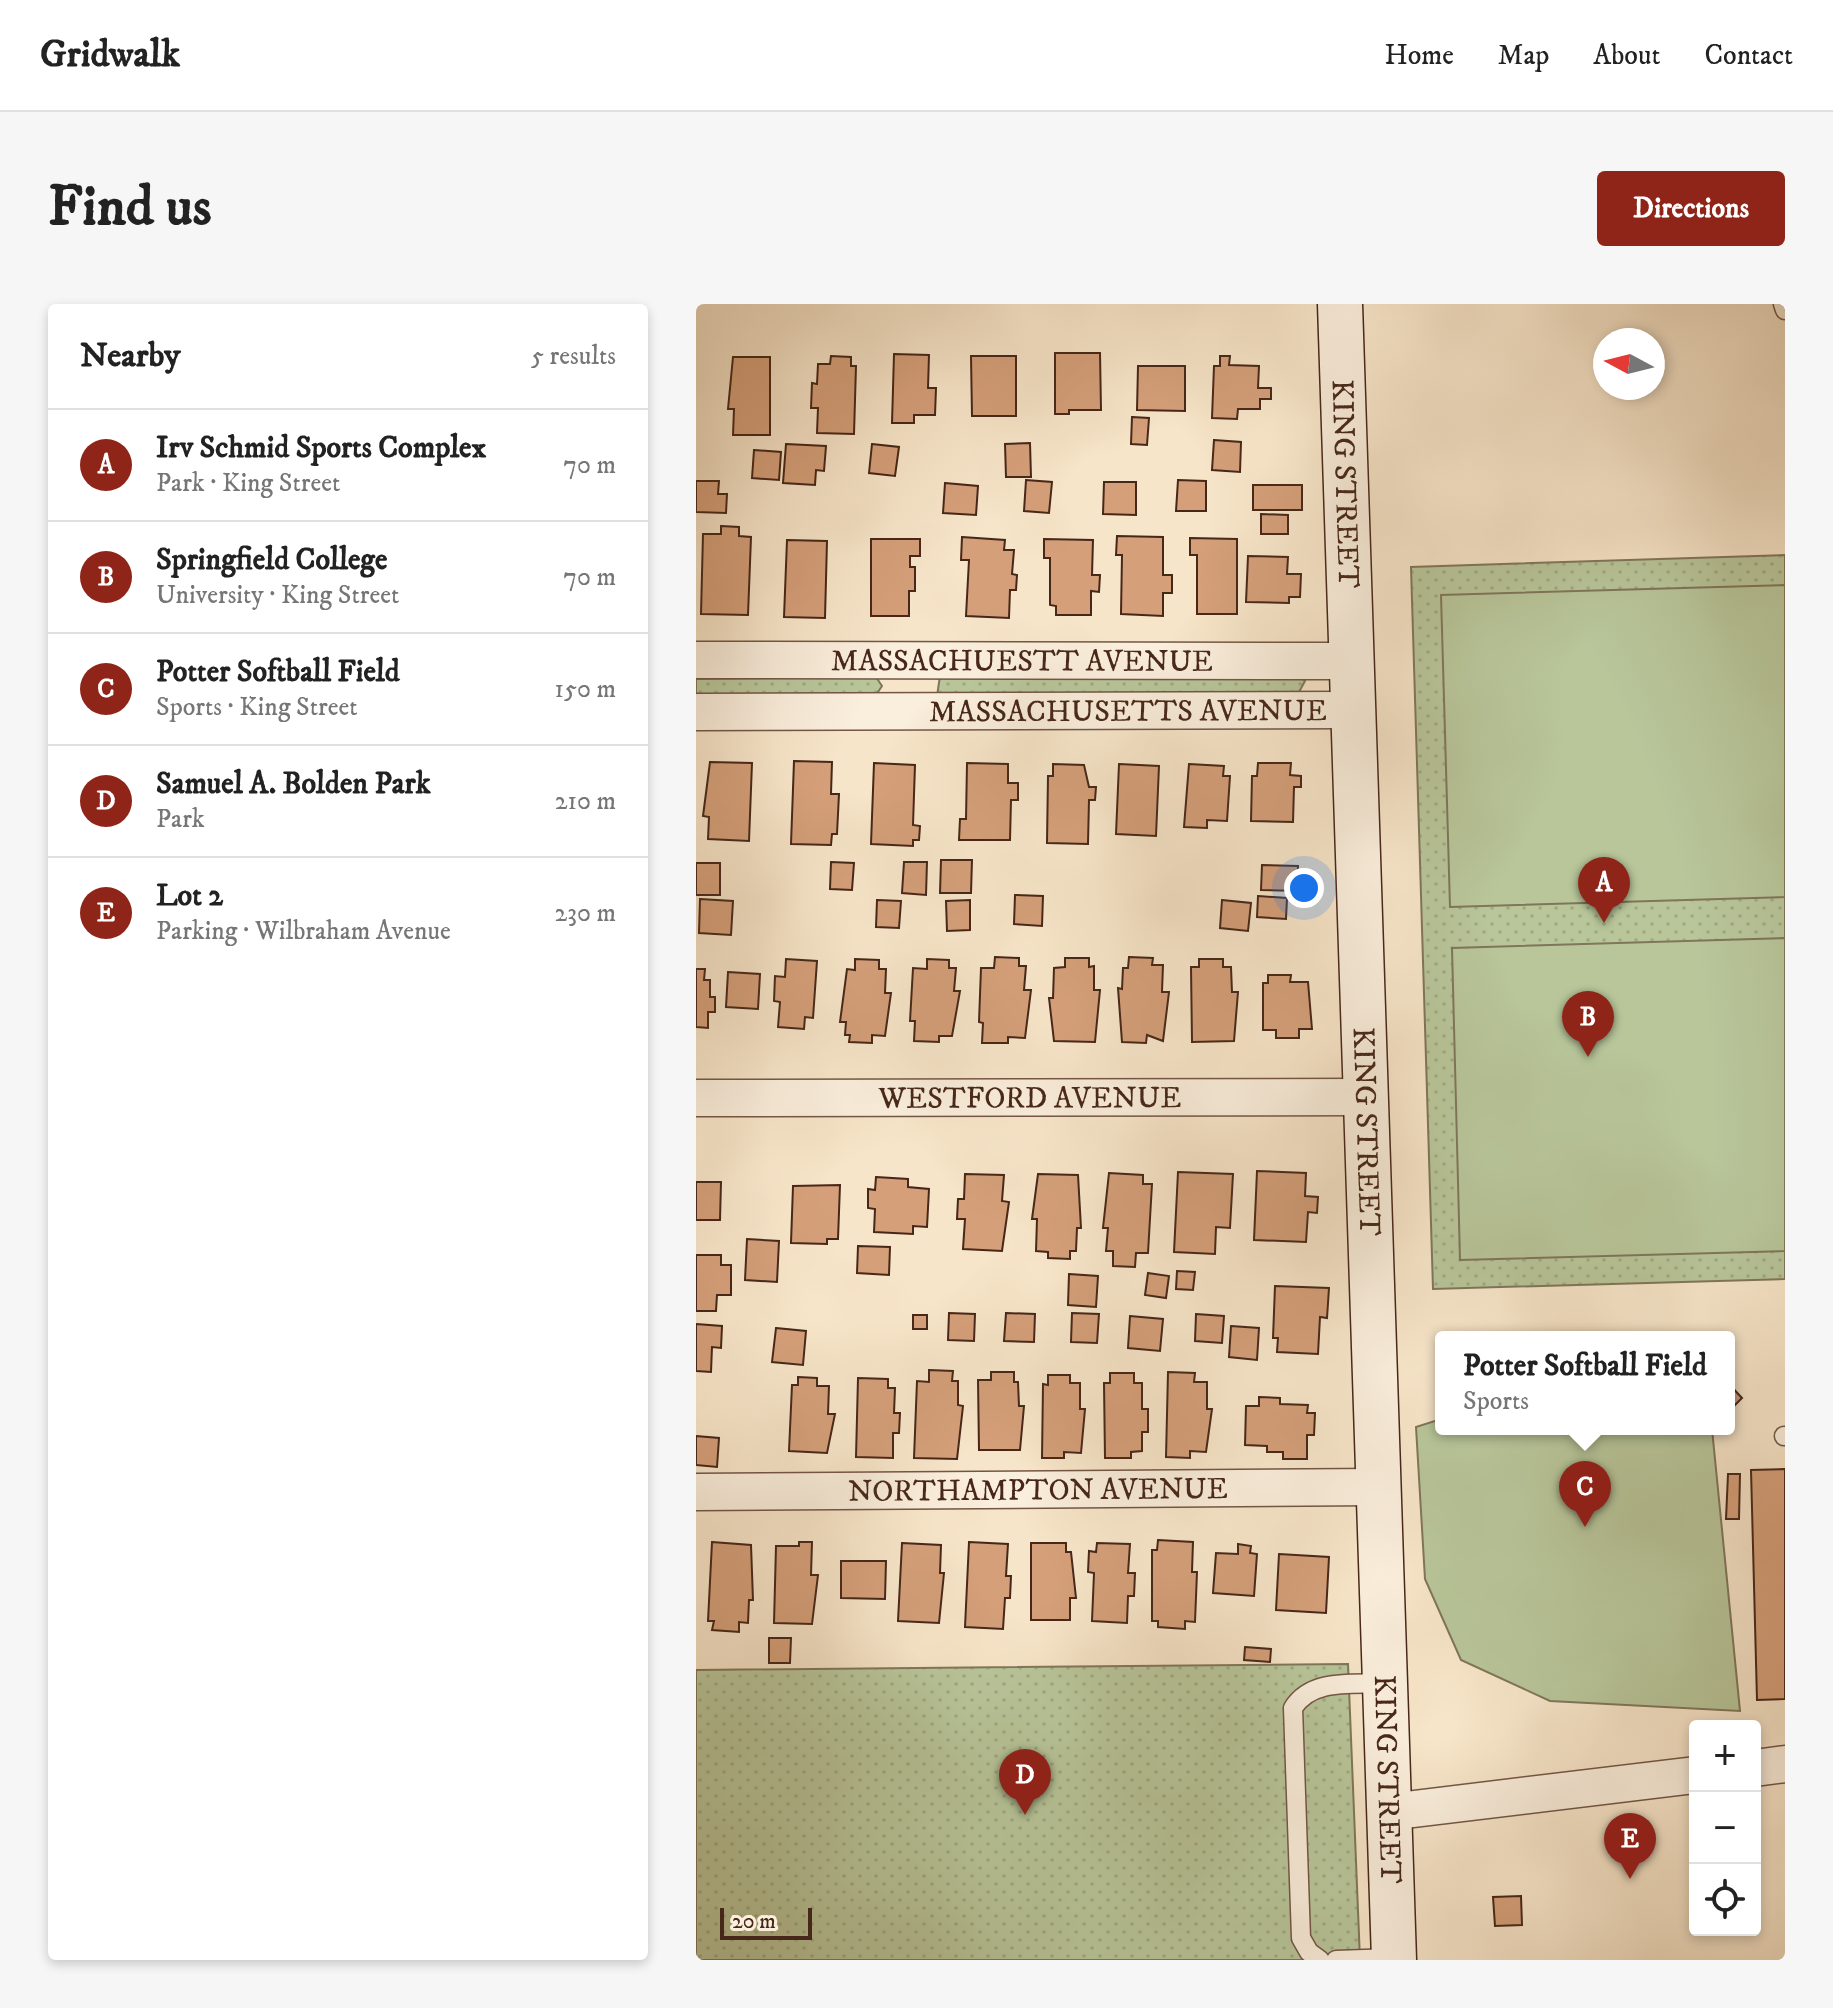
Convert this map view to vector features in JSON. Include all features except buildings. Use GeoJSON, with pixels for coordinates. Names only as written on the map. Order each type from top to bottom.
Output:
{"type":"FeatureCollection","features":[{"type":"Feature","properties":{"kind":"street","name":"KING STREET"},"geometry":{"type":"LineString","coordinates":[[1340,304],[1394,1959]]}},
{"type":"Feature","properties":{"kind":"street","name":"MASSACHUESTT AVENUE"},"geometry":{"type":"LineString","coordinates":[[696,660],[1350,661]]}},
{"type":"Feature","properties":{"kind":"street","name":"MASSACHUSETTS AVENUE"},"geometry":{"type":"LineString","coordinates":[[906,660],[906,711]]}},
{"type":"Feature","properties":{"kind":"street","name":"MASSACHUSETTS AVENUE"},"geometry":{"type":"LineString","coordinates":[[696,712],[1351,710]]}},
{"type":"Feature","properties":{"kind":"street","name":"WESTFORD AVENUE"},"geometry":{"type":"LineString","coordinates":[[696,1098],[1366,1097]]}},
{"type":"Feature","properties":{"kind":"street","name":"NORTHAMPTON AVENUE"},"geometry":{"type":"LineString","coordinates":[[696,1492],[1378,1487]]}},
{"type":"Feature","properties":{"kind":"street"},"geometry":{"type":"LineString","coordinates":[[1761,1767],[1785,1764]]}},
{"type":"Feature","properties":{"kind":"street"},"geometry":{"type":"LineString","coordinates":[[1389,1812],[1689,1776]]}},
{"type":"Feature","properties":{"kind":"lane"},"geometry":{"type":"LineString","coordinates":[[1783,304],[1785,310]]}},
{"type":"Feature","properties":{"kind":"lane"},"geometry":{"type":"LineString","coordinates":[[1320,1960],[1309,1952],[1301,1938],[1293,1708],[1302,1695],[1315,1688],[1384,1683]]}},
{"type":"Feature","properties":{"kind":"lane"},"geometry":{"type":"LineString","coordinates":[[1336,1960],[1394,1959]]}},
{"type":"Feature","properties":{"kind":"green space"},"geometry":{"type":"Polygon","coordinates":[[[1785,555],[1785,1279],[1433,1289],[1411,567],[1785,555]]]}},
{"type":"Feature","properties":{"kind":"green space"},"geometry":{"type":"Polygon","coordinates":[[[1785,585],[1785,897],[1450,907],[1441,595],[1785,585]]]}},
{"type":"Feature","properties":{"kind":"green space"},"geometry":{"type":"Polygon","coordinates":[[[940,676],[1299,676],[1305,681],[1299,692],[937,696],[940,676]]]}},
{"type":"Feature","properties":{"kind":"green space"},"geometry":{"type":"Polygon","coordinates":[[[876,677],[882,686],[876,695],[696,696],[696,679],[876,677]]]}},
{"type":"Feature","properties":{"kind":"green space"},"geometry":{"type":"Polygon","coordinates":[[[1785,938],[1785,1251],[1460,1260],[1452,948],[1785,938]]]}},
{"type":"Feature","properties":{"kind":"green space"},"geometry":{"type":"Polygon","coordinates":[[[1435,1421],[1435,1435],[1713,1435],[1740,1711],[1550,1701],[1461,1660],[1425,1579],[1416,1427],[1435,1421]]]}},
{"type":"Feature","properties":{"kind":"green space"},"geometry":{"type":"Polygon","coordinates":[[[1348,1664],[1360,1960],[696,1960],[696,1670],[1348,1664]]]}},
{"type":"Feature","properties":{"kind":"place","name":"Irv Schmid Sports Complex"},"geometry":{"type":"Point","coordinates":[1604,923]}},
{"type":"Feature","properties":{"kind":"place","name":"Springfield College"},"geometry":{"type":"Point","coordinates":[1588,1057]}},
{"type":"Feature","properties":{"kind":"place","name":"Potter Softball Field"},"geometry":{"type":"Point","coordinates":[1585,1527]}},
{"type":"Feature","properties":{"kind":"place","name":"Samuel A. Bolden Park"},"geometry":{"type":"Point","coordinates":[1025,1815]}},
{"type":"Feature","properties":{"kind":"place","name":"Lot 2"},"geometry":{"type":"Point","coordinates":[1630,1879]}}]}
